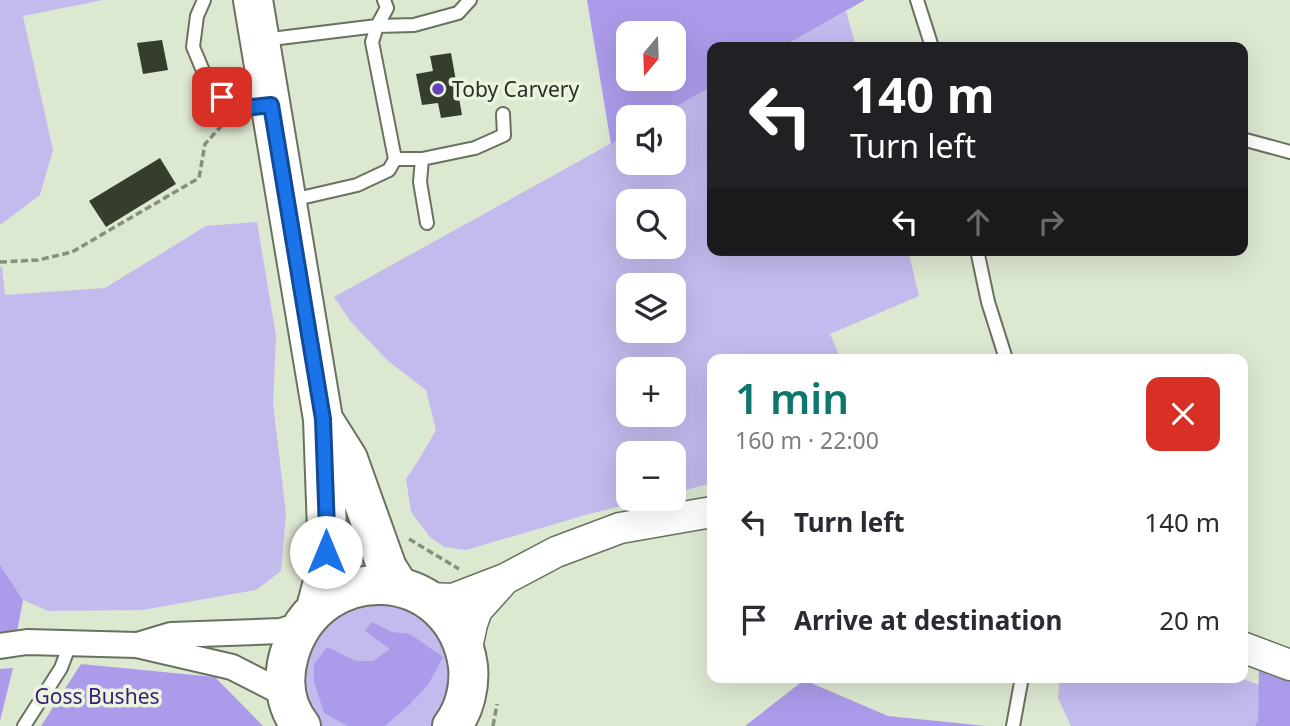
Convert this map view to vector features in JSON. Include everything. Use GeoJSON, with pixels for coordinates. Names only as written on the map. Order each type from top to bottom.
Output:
{"type":"FeatureCollection","features":[{"type":"Feature","properties":{"kind":"main road"},"geometry":{"type":"LineString","coordinates":[[253,0],[260,40],[252,107],[287,201],[323,419],[327,530],[325,573],[309,616],[294,640],[288,660],[285,692],[300,726]]}},
{"type":"Feature","properties":{"kind":"main road"},"geometry":{"type":"LineString","coordinates":[[323,419],[348,459],[387,568],[412,592],[439,608],[456,629],[466,653],[468,673],[467,691],[454,725]]}},
{"type":"Feature","properties":{"kind":"main road"},"geometry":{"type":"LineString","coordinates":[[309,616],[329,598],[352,588],[376,584],[412,592]]}},
{"type":"Feature","properties":{"kind":"street"},"geometry":{"type":"LineString","coordinates":[[412,592],[453,599],[505,579],[556,552],[620,528],[707,513]]}},
{"type":"Feature","properties":{"kind":"street"},"geometry":{"type":"LineString","coordinates":[[466,653],[477,610],[505,579]]}},
{"type":"Feature","properties":{"kind":"street"},"geometry":{"type":"LineString","coordinates":[[137,645],[172,635],[281,631],[309,616]]}},
{"type":"Feature","properties":{"kind":"street"},"geometry":{"type":"LineString","coordinates":[[0,646],[27,642],[137,645],[232,667],[285,692]]}},
{"type":"Feature","properties":{"kind":"street"},"geometry":{"type":"LineString","coordinates":[[1248,649],[1290,665]]}},
{"type":"Feature","properties":{"kind":"lane"},"geometry":{"type":"LineString","coordinates":[[204,0],[197,16],[193,47],[209,85],[252,107]]}},
{"type":"Feature","properties":{"kind":"lane"},"geometry":{"type":"LineString","coordinates":[[287,201],[357,185],[389,170],[395,159],[372,42],[387,8],[384,0]]}},
{"type":"Feature","properties":{"kind":"lane"},"geometry":{"type":"LineString","coordinates":[[260,40],[377,26],[414,25],[458,13],[470,0]]}},
{"type":"Feature","properties":{"kind":"lane"},"geometry":{"type":"LineString","coordinates":[[917,0],[930,42]]}},
{"type":"Feature","properties":{"kind":"lane"},"geometry":{"type":"LineString","coordinates":[[395,159],[422,159],[475,148],[505,135],[503,114]]}},
{"type":"Feature","properties":{"kind":"lane"},"geometry":{"type":"LineString","coordinates":[[1248,141],[1290,152]]}},
{"type":"Feature","properties":{"kind":"lane"},"geometry":{"type":"LineString","coordinates":[[422,159],[420,182],[427,223]]}},
{"type":"Feature","properties":{"kind":"lane"},"geometry":{"type":"LineString","coordinates":[[978,256],[988,302],[1004,354]]}},
{"type":"Feature","properties":{"kind":"lane"},"geometry":{"type":"LineString","coordinates":[[24,726],[61,668],[70,644]]}},
{"type":"Feature","properties":{"kind":"lane"},"geometry":{"type":"LineString","coordinates":[[1013,726],[1021,683]]}},
{"type":"Feature","properties":{"kind":"path"},"geometry":{"type":"LineString","coordinates":[[0,262],[38,260],[72,252],[199,178],[205,144],[223,124],[252,107]]}},
{"type":"Feature","properties":{"kind":"shaded area"},"geometry":{"type":"Polygon","coordinates":[[[0,0],[103,0],[23,16],[53,150],[40,195],[0,225],[0,0]]]}},
{"type":"Feature","properties":{"kind":"shaded area"},"geometry":{"type":"Polygon","coordinates":[[[846,11],[855,42],[791,42],[846,11]]]}},
{"type":"Feature","properties":{"kind":"shaded area"},"geometry":{"type":"Polygon","coordinates":[[[707,89],[707,256],[909,256],[919,296],[830,334],[839,354],[707,354],[707,484],[686,490],[686,441],[616,441],[616,507],[466,550],[444,547],[430,537],[411,512],[406,479],[436,430],[426,390],[387,360],[351,322],[334,297],[616,141],[616,175],[686,175],[686,105],[679,105],[707,89]]]}},
{"type":"Feature","properties":{"kind":"shaded area"},"geometry":{"type":"Polygon","coordinates":[[[257,222],[276,336],[273,403],[286,514],[281,571],[256,590],[142,610],[48,611],[23,600],[0,565],[0,267],[5,295],[105,288],[206,226],[257,222]]]}},
{"type":"Feature","properties":{"kind":"shaded area"},"geometry":{"type":"Polygon","coordinates":[[[336,466],[371,570],[341,577],[336,466]]]}},
{"type":"Feature","properties":{"kind":"shaded area"},"geometry":{"type":"Polygon","coordinates":[[[385,601],[416,613],[431,625],[443,643],[448,654],[452,678],[441,712],[433,726],[319,726],[305,703],[300,677],[305,652],[337,612],[385,601]]]}},
{"type":"Feature","properties":{"kind":"shaded area"},"geometry":{"type":"Polygon","coordinates":[[[1248,681],[1259,685],[1258,720],[1255,726],[1071,726],[1058,698],[1059,683],[1248,683],[1248,681]]]}},
{"type":"Feature","properties":{"kind":"green space"},"geometry":{"type":"Polygon","coordinates":[[[587,0],[865,0],[791,42],[707,42],[707,89],[679,105],[616,105],[616,141],[611,144],[587,0]]]}},
{"type":"Feature","properties":{"kind":"green space"},"geometry":{"type":"Polygon","coordinates":[[[0,565],[23,600],[16,637],[0,639],[0,565]]]}},
{"type":"Feature","properties":{"kind":"green space"},"geometry":{"type":"Polygon","coordinates":[[[372,622],[392,632],[410,634],[443,657],[428,685],[385,726],[348,726],[324,713],[314,682],[314,664],[327,647],[356,661],[373,661],[390,649],[365,631],[372,622]]]}},
{"type":"Feature","properties":{"kind":"green space","name":"Goss Bushes"},"geometry":{"type":"Polygon","coordinates":[[[81,664],[215,677],[263,726],[41,726],[81,664]]]}},
{"type":"Feature","properties":{"kind":"green space","name":"Goss Bushes"},"geometry":{"type":"Polygon","coordinates":[[[13,668],[0,721],[0,669],[13,668]]]}},
{"type":"Feature","properties":{"kind":"green space"},"geometry":{"type":"Polygon","coordinates":[[[1259,668],[1290,679],[1290,726],[1255,726],[1258,720],[1259,668]]]}},
{"type":"Feature","properties":{"kind":"green space"},"geometry":{"type":"Polygon","coordinates":[[[800,683],[811,683],[888,716],[986,726],[745,726],[800,683]]]}},
{"type":"Feature","properties":{"kind":"building"},"geometry":{"type":"Polygon","coordinates":[[[162,40],[168,70],[143,74],[137,43],[162,40]]]}},
{"type":"Feature","properties":{"kind":"building","name":"Toby Carvery"},"geometry":{"type":"Polygon","coordinates":[[[451,53],[462,115],[441,118],[438,103],[422,105],[416,74],[433,71],[430,56],[451,53]]]}},
{"type":"Feature","properties":{"kind":"building"},"geometry":{"type":"Polygon","coordinates":[[[160,158],[176,184],[106,227],[89,201],[160,158]]]}},
{"type":"Feature","properties":{"kind":"place","name":"Toby Carvery"},"geometry":{"type":"Point","coordinates":[438,89]}},
{"type":"Feature","properties":{"kind":"route"},"geometry":{"type":"LineString","coordinates":[[222,97],[234,109],[271,105],[323,419],[326,552]]}}]}
